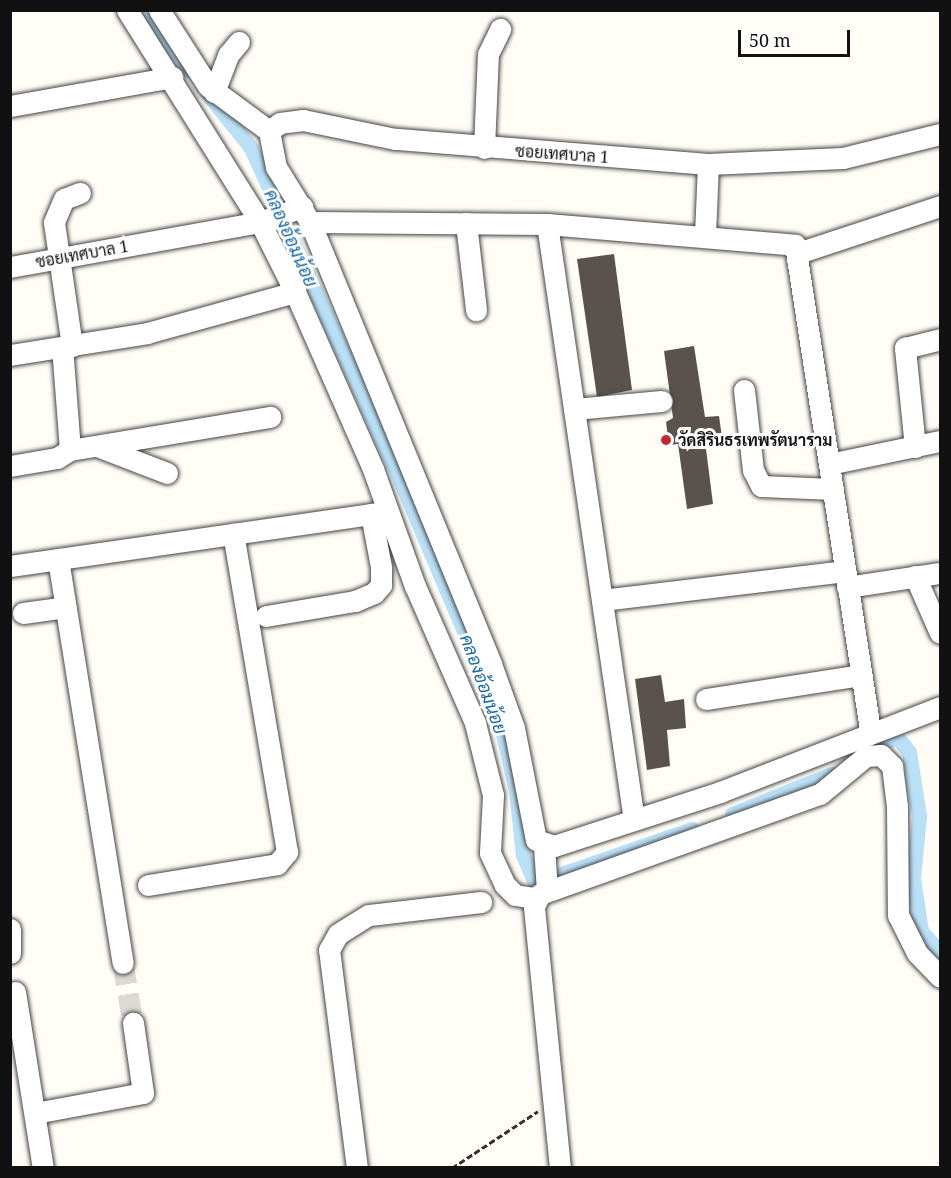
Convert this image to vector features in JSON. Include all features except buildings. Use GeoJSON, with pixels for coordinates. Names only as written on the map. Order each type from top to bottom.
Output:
{"type":"FeatureCollection","features":[{"type":"Feature","properties":{"kind":"street"},"geometry":{"type":"LineString","coordinates":[[127,10],[171,77],[286,216],[491,664],[514,728],[532,829],[544,853],[534,893],[551,1109],[560,1167]]}},
{"type":"Feature","properties":{"kind":"street"},"geometry":{"type":"LineString","coordinates":[[159,10],[214,92],[269,131],[286,216],[295,292],[373,469],[379,513],[381,585],[374,593],[355,601],[266,616]]}},
{"type":"Feature","properties":{"kind":"street"},"geometry":{"type":"LineString","coordinates":[[484,148],[488,54],[500,29]]}},
{"type":"Feature","properties":{"kind":"street"},"geometry":{"type":"LineString","coordinates":[[214,92],[228,56],[239,42]]}},
{"type":"Feature","properties":{"kind":"street"},"geometry":{"type":"LineString","coordinates":[[10,106],[171,77]]}},
{"type":"Feature","properties":{"kind":"street","name":"ซอยเทศบาล 1"},"geometry":{"type":"LineString","coordinates":[[269,131],[280,123],[303,120],[395,139],[484,148],[708,164],[843,158],[940,134]]}},
{"type":"Feature","properties":{"kind":"street"},"geometry":{"type":"LineString","coordinates":[[705,235],[708,164]]}},
{"type":"Feature","properties":{"kind":"street"},"geometry":{"type":"LineString","coordinates":[[70,450],[67,347],[57,259],[57,208],[80,193]]}},
{"type":"Feature","properties":{"kind":"street"},"geometry":{"type":"LineString","coordinates":[[870,732],[798,253],[940,206]]}},
{"type":"Feature","properties":{"kind":"street","name":"ซอยเทศบาล 1"},"geometry":{"type":"LineString","coordinates":[[10,267],[286,216],[547,224],[705,235],[786,241],[795,245],[798,253]]}},
{"type":"Feature","properties":{"kind":"street"},"geometry":{"type":"LineString","coordinates":[[466,223],[476,310]]}},
{"type":"Feature","properties":{"kind":"street"},"geometry":{"type":"LineString","coordinates":[[547,224],[634,820]]}},
{"type":"Feature","properties":{"kind":"street"},"geometry":{"type":"LineString","coordinates":[[10,355],[147,333],[295,292]]}},
{"type":"Feature","properties":{"kind":"street"},"geometry":{"type":"LineString","coordinates":[[915,447],[905,348],[940,339]]}},
{"type":"Feature","properties":{"kind":"street"},"geometry":{"type":"LineString","coordinates":[[744,390],[753,470],[761,486],[833,489]]}},
{"type":"Feature","properties":{"kind":"street"},"geometry":{"type":"LineString","coordinates":[[574,409],[662,401]]}},
{"type":"Feature","properties":{"kind":"street"},"geometry":{"type":"LineString","coordinates":[[10,466],[57,458],[70,450],[270,417]]}},
{"type":"Feature","properties":{"kind":"street"},"geometry":{"type":"LineString","coordinates":[[829,464],[940,441]]}},
{"type":"Feature","properties":{"kind":"street"},"geometry":{"type":"LineString","coordinates":[[96,446],[167,473]]}},
{"type":"Feature","properties":{"kind":"street"},"geometry":{"type":"LineString","coordinates":[[10,566],[379,513]]}},
{"type":"Feature","properties":{"kind":"street"},"geometry":{"type":"LineString","coordinates":[[379,513],[475,723],[493,795],[490,853],[505,885],[534,893],[820,794],[866,756],[881,755],[892,766],[897,806],[898,915],[917,953],[940,977]]}},
{"type":"Feature","properties":{"kind":"street"},"geometry":{"type":"LineString","coordinates":[[148,885],[277,864],[287,852],[233,534]]}},
{"type":"Feature","properties":{"kind":"street"},"geometry":{"type":"LineString","coordinates":[[58,559],[123,963]]}},
{"type":"Feature","properties":{"kind":"street"},"geometry":{"type":"LineString","coordinates":[[602,600],[940,573]]}},
{"type":"Feature","properties":{"kind":"street"},"geometry":{"type":"LineString","coordinates":[[915,576],[940,633]]}},
{"type":"Feature","properties":{"kind":"street"},"geometry":{"type":"LineString","coordinates":[[17,613],[66,607]]}},
{"type":"Feature","properties":{"kind":"street"},"geometry":{"type":"LineString","coordinates":[[706,699],[861,675]]}},
{"type":"Feature","properties":{"kind":"street"},"geometry":{"type":"LineString","coordinates":[[544,853],[720,792],[870,732],[940,707]]}},
{"type":"Feature","properties":{"kind":"street"},"geometry":{"type":"LineString","coordinates":[[357,1167],[329,950],[338,934],[369,915],[481,902]]}},
{"type":"Feature","properties":{"kind":"street"},"geometry":{"type":"LineString","coordinates":[[10,929],[10,953]]}},
{"type":"Feature","properties":{"kind":"street"},"geometry":{"type":"LineString","coordinates":[[15,992],[43,1167]]}},
{"type":"Feature","properties":{"kind":"street"},"geometry":{"type":"LineString","coordinates":[[34,1113],[143,1093],[133,1023]]}},
{"type":"Feature","properties":{"kind":"path"},"geometry":{"type":"LineString","coordinates":[[452,1167],[518,1120],[539,1111]]}},
{"type":"Feature","properties":{"kind":"waterway","name":"คลองอ้อมน้อย"},"geometry":{"type":"LineString","coordinates":[[146,10],[188,70]]}},
{"type":"Feature","properties":{"kind":"waterway","name":"คลองอ้อมน้อย"},"geometry":{"type":"LineString","coordinates":[[207,93],[251,148],[400,480],[498,712],[516,791],[523,855],[535,883],[692,829]]}},
{"type":"Feature","properties":{"kind":"waterway","name":"คลองอ้อมน้อย"},"geometry":{"type":"LineString","coordinates":[[862,750],[897,737],[909,752],[919,816],[913,878],[921,931],[940,952]]}},
{"type":"Feature","properties":{"kind":"waterway","name":"คลองอ้อมน้อย"},"geometry":{"type":"LineString","coordinates":[[732,814],[831,774]]}},
{"type":"Feature","properties":{"kind":"tunnel"},"geometry":{"type":"LineString","coordinates":[[123,963],[133,1023]]}},
{"type":"Feature","properties":{"kind":"place","name":"วัดสิรินธรเทพรัตนาราม"},"geometry":{"type":"Point","coordinates":[666,440]}}]}
